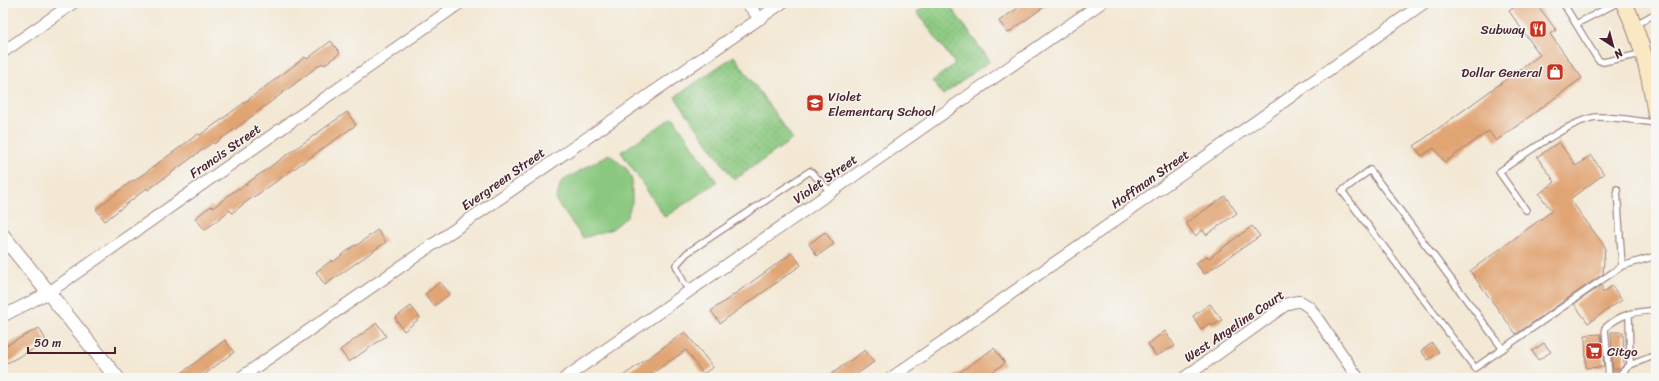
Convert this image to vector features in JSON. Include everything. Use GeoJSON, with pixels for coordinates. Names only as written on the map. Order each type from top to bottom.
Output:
{"type":"FeatureCollection","features":[{"type":"Feature","properties":{"kind":"main road"},"geometry":{"type":"LineString","coordinates":[[1624,3],[1635,25],[1644,53],[1656,116]]}},
{"type":"Feature","properties":{"kind":"street"},"geometry":{"type":"LineString","coordinates":[[3,52],[74,3]]}},
{"type":"Feature","properties":{"kind":"street","name":"Francis Street"},"geometry":{"type":"LineString","coordinates":[[3,316],[48,293],[460,3]]}},
{"type":"Feature","properties":{"kind":"street"},"geometry":{"type":"LineString","coordinates":[[747,3],[760,19]]}},
{"type":"Feature","properties":{"kind":"street","name":"Evergreen Street"},"geometry":{"type":"LineString","coordinates":[[240,378],[782,3]]}},
{"type":"Feature","properties":{"kind":"street","name":"Violet Street"},"geometry":{"type":"LineString","coordinates":[[565,378],[1101,3]]}},
{"type":"Feature","properties":{"kind":"street","name":"Hoffman Street"},"geometry":{"type":"LineString","coordinates":[[891,378],[1424,3]]}},
{"type":"Feature","properties":{"kind":"street"},"geometry":{"type":"LineString","coordinates":[[3,236],[117,378]]}},
{"type":"Feature","properties":{"kind":"street","name":"West Angeline Court"},"geometry":{"type":"LineString","coordinates":[[1184,378],[1287,304],[1296,301],[1301,301],[1310,308],[1358,378]]}},
{"type":"Feature","properties":{"kind":"lane"},"geometry":{"type":"LineString","coordinates":[[1563,3],[1598,60],[1603,62],[1644,53]]}},
{"type":"Feature","properties":{"kind":"lane"},"geometry":{"type":"LineString","coordinates":[[1576,24],[1616,3]]}},
{"type":"Feature","properties":{"kind":"lane"},"geometry":{"type":"LineString","coordinates":[[1635,25],[1656,13]]}},
{"type":"Feature","properties":{"kind":"lane"},"geometry":{"type":"LineString","coordinates":[[1526,210],[1499,172],[1511,163],[1575,123],[1596,117],[1656,123]]}},
{"type":"Feature","properties":{"kind":"lane"},"geometry":{"type":"LineString","coordinates":[[1503,349],[1370,170],[1342,191],[1475,368],[1503,349],[1622,266],[1656,256]]}},
{"type":"Feature","properties":{"kind":"lane"},"geometry":{"type":"LineString","coordinates":[[689,290],[684,283],[676,265],[687,253],[810,171],[830,192]]}},
{"type":"Feature","properties":{"kind":"lane"},"geometry":{"type":"LineString","coordinates":[[1617,190],[1622,266]]}},
{"type":"Feature","properties":{"kind":"lane"},"geometry":{"type":"LineString","coordinates":[[1609,378],[1607,376],[1605,328],[1614,320],[1629,314],[1656,310]]}},
{"type":"Feature","properties":{"kind":"lane"},"geometry":{"type":"LineString","coordinates":[[1629,314],[1630,365]]}},
{"type":"Feature","properties":{"kind":"lane"},"geometry":{"type":"LineString","coordinates":[[1616,378],[1630,365],[1656,356]]}},
{"type":"Feature","properties":{"kind":"green space"},"geometry":{"type":"Polygon","coordinates":[[[930,3],[948,3],[990,61],[943,95],[932,81],[955,64],[917,12],[930,3]]]}},
{"type":"Feature","properties":{"kind":"green space"},"geometry":{"type":"Polygon","coordinates":[[[734,56],[793,139],[734,180],[675,97],[734,56]]]}},
{"type":"Feature","properties":{"kind":"green space"},"geometry":{"type":"Polygon","coordinates":[[[673,117],[717,182],[665,217],[621,152],[673,117]]]}},
{"type":"Feature","properties":{"kind":"green space"},"geometry":{"type":"Polygon","coordinates":[[[609,154],[627,169],[632,180],[632,202],[627,217],[612,229],[583,238],[556,201],[561,182],[609,154]]]}},
{"type":"Feature","properties":{"kind":"building"},"geometry":{"type":"Polygon","coordinates":[[[1025,3],[1049,3],[1008,33],[999,21],[1025,3]]]}},
{"type":"Feature","properties":{"kind":"building"},"geometry":{"type":"Polygon","coordinates":[[[1520,3],[1536,3],[1556,30],[1550,34],[1582,78],[1496,141],[1489,131],[1445,162],[1434,148],[1422,156],[1414,146],[1540,55],[1509,11],[1520,3]]]}},
{"type":"Feature","properties":{"kind":"building"},"geometry":{"type":"Polygon","coordinates":[[[331,41],[340,53],[324,65],[322,63],[214,144],[213,142],[148,190],[147,188],[105,221],[96,209],[133,180],[134,181],[198,134],[200,135],[221,120],[305,57],[307,59],[331,41]]]}},
{"type":"Feature","properties":{"kind":"building"},"geometry":{"type":"Polygon","coordinates":[[[347,112],[356,125],[232,213],[230,210],[205,230],[195,218],[211,206],[213,208],[238,188],[239,189],[347,112]]]}},
{"type":"Feature","properties":{"kind":"building"},"geometry":{"type":"Polygon","coordinates":[[[1559,142],[1576,166],[1591,155],[1604,174],[1570,199],[1605,247],[1603,274],[1516,334],[1470,271],[1552,211],[1539,194],[1555,182],[1537,157],[1559,142]]]}},
{"type":"Feature","properties":{"kind":"building"},"geometry":{"type":"Polygon","coordinates":[[[1225,196],[1237,213],[1206,235],[1203,230],[1195,236],[1186,223],[1225,196]]]}},
{"type":"Feature","properties":{"kind":"building"},"geometry":{"type":"Polygon","coordinates":[[[1252,226],[1260,236],[1204,274],[1196,263],[1207,256],[1209,258],[1252,226]]]}},
{"type":"Feature","properties":{"kind":"building"},"geometry":{"type":"Polygon","coordinates":[[[377,230],[386,242],[325,285],[316,272],[332,260],[333,262],[377,230]]]}},
{"type":"Feature","properties":{"kind":"building"},"geometry":{"type":"Polygon","coordinates":[[[825,232],[834,244],[817,256],[809,244],[825,232]]]}},
{"type":"Feature","properties":{"kind":"building"},"geometry":{"type":"Polygon","coordinates":[[[792,253],[801,265],[720,323],[711,311],[792,253]]]}},
{"type":"Feature","properties":{"kind":"building"},"geometry":{"type":"Polygon","coordinates":[[[440,282],[450,294],[434,306],[425,294],[440,282]]]}},
{"type":"Feature","properties":{"kind":"building"},"geometry":{"type":"Polygon","coordinates":[[[1602,285],[1602,293],[1612,286],[1622,300],[1588,323],[1574,304],[1602,285]]]}},
{"type":"Feature","properties":{"kind":"building"},"geometry":{"type":"Polygon","coordinates":[[[1210,304],[1222,320],[1212,326],[1210,323],[1201,329],[1193,316],[1210,304]]]}},
{"type":"Feature","properties":{"kind":"building"},"geometry":{"type":"Polygon","coordinates":[[[411,306],[420,318],[404,331],[395,318],[411,306]]]}},
{"type":"Feature","properties":{"kind":"building"},"geometry":{"type":"Polygon","coordinates":[[[377,323],[386,336],[349,362],[340,350],[377,323]]]}},
{"type":"Feature","properties":{"kind":"building"},"geometry":{"type":"Polygon","coordinates":[[[39,328],[47,342],[7,363],[3,355],[3,347],[39,328]]]}},
{"type":"Feature","properties":{"kind":"building"},"geometry":{"type":"Polygon","coordinates":[[[1165,331],[1175,346],[1156,356],[1148,344],[1165,331]]]}},
{"type":"Feature","properties":{"kind":"building"},"geometry":{"type":"Polygon","coordinates":[[[685,332],[713,367],[703,374],[686,350],[645,378],[620,378],[685,332]]]}},
{"type":"Feature","properties":{"kind":"building"},"geometry":{"type":"Polygon","coordinates":[[[1611,332],[1623,332],[1624,365],[1620,369],[1613,369],[1611,332]]]}},
{"type":"Feature","properties":{"kind":"building"},"geometry":{"type":"Polygon","coordinates":[[[1601,334],[1604,367],[1586,368],[1585,335],[1601,334]]]}},
{"type":"Feature","properties":{"kind":"building"},"geometry":{"type":"Polygon","coordinates":[[[225,340],[234,352],[200,378],[175,378],[225,340]]]}},
{"type":"Feature","properties":{"kind":"building"},"geometry":{"type":"Polygon","coordinates":[[[1432,343],[1439,352],[1428,360],[1421,351],[1432,343]]]}},
{"type":"Feature","properties":{"kind":"building"},"geometry":{"type":"Polygon","coordinates":[[[1544,343],[1551,352],[1538,360],[1532,351],[1544,343]]]}},
{"type":"Feature","properties":{"kind":"building"},"geometry":{"type":"Polygon","coordinates":[[[994,348],[1005,363],[984,378],[952,378],[994,348]]]}},
{"type":"Feature","properties":{"kind":"building"},"geometry":{"type":"Polygon","coordinates":[[[865,350],[874,362],[851,378],[826,378],[865,350]]]}},
{"type":"Feature","properties":{"kind":"place","name":"Subway"},"geometry":{"type":"Point","coordinates":[1538,29]}},
{"type":"Feature","properties":{"kind":"place","name":"Dollar General"},"geometry":{"type":"Point","coordinates":[1555,72]}},
{"type":"Feature","properties":{"kind":"place","name":"Violet Elementary School"},"geometry":{"type":"Point","coordinates":[815,103]}},
{"type":"Feature","properties":{"kind":"place","name":"Citgo"},"geometry":{"type":"Point","coordinates":[1594,351]}}]}
